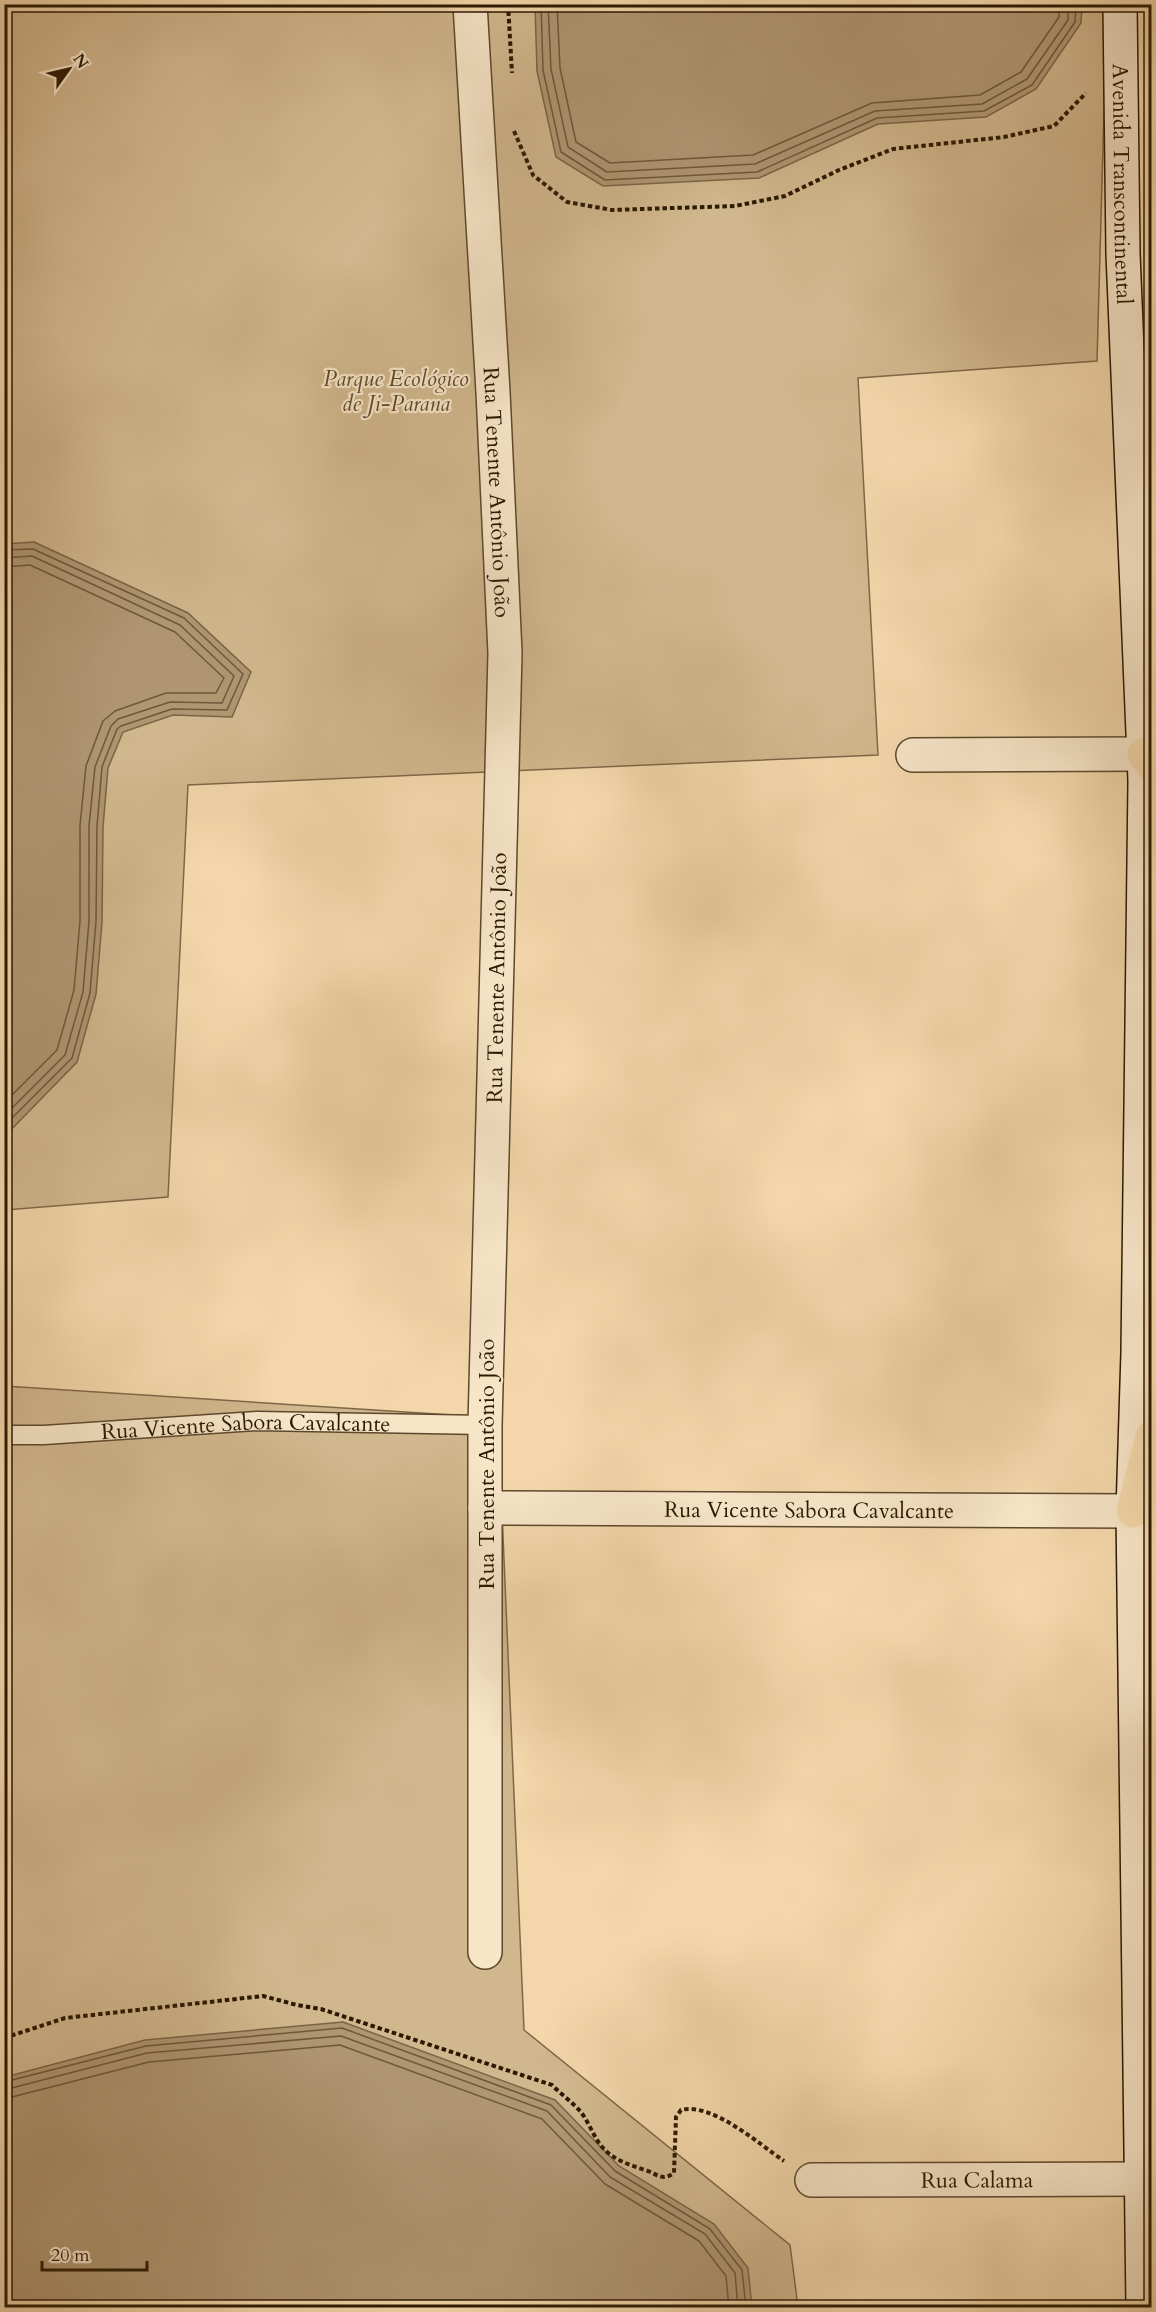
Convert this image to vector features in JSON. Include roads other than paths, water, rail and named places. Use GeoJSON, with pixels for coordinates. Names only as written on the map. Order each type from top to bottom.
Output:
{"type":"FeatureCollection","features":[{"type":"Feature","properties":{"kind":"main road"},"geometry":{"type":"LineString","coordinates":[[1133,1511],[1152,1437]]}},
{"type":"Feature","properties":{"kind":"street","name":"Rua Tenente Antônio João"},"geometry":{"type":"LineString","coordinates":[[470,4],[505,653],[485,1425],[485,1952]]}},
{"type":"Feature","properties":{"kind":"street","name":"Avenida Transcontinental"},"geometry":{"type":"LineString","coordinates":[[1120,4],[1122,254],[1148,759],[1138,1352],[1133,1511],[1143,2307]]}},
{"type":"Feature","properties":{"kind":"street"},"geometry":{"type":"LineString","coordinates":[[913,755],[1148,759]]}},
{"type":"Feature","properties":{"kind":"street","name":"Rua Vicente Sabora Cavalcante"},"geometry":{"type":"LineString","coordinates":[[485,1508],[1133,1511]]}},
{"type":"Feature","properties":{"kind":"street","name":"Rua Calama"},"geometry":{"type":"LineString","coordinates":[[812,2180],[1142,2179]]}},
{"type":"Feature","properties":{"kind":"lane","name":"Rua Vicente Sabora Cavalcante"},"geometry":{"type":"LineString","coordinates":[[4,1435],[44,1435],[257,1421],[485,1425]]}},
{"type":"Feature","properties":{"kind":"water"},"geometry":{"type":"Polygon","coordinates":[[[535,4],[1082,5],[1081,23],[1036,89],[986,117],[878,124],[759,178],[603,186],[556,157],[537,71],[535,4]]]}},
{"type":"Feature","properties":{"kind":"water"},"geometry":{"type":"Polygon","coordinates":[[[34,542],[188,613],[251,672],[232,717],[173,715],[123,732],[108,768],[103,827],[102,922],[96,994],[77,1062],[5,1136],[4,544],[34,542]]]}},
{"type":"Feature","properties":{"kind":"water"},"geometry":{"type":"Polygon","coordinates":[[[343,2022],[555,2100],[619,2166],[714,2224],[748,2268],[752,2307],[5,2307],[5,2077],[145,2040],[343,2022]]]}},
{"type":"Feature","properties":{"kind":"park label","name":"Parque Ecológico de Ji-Parana"},"geometry":{"type":"Point","coordinates":[396,390]}}]}
